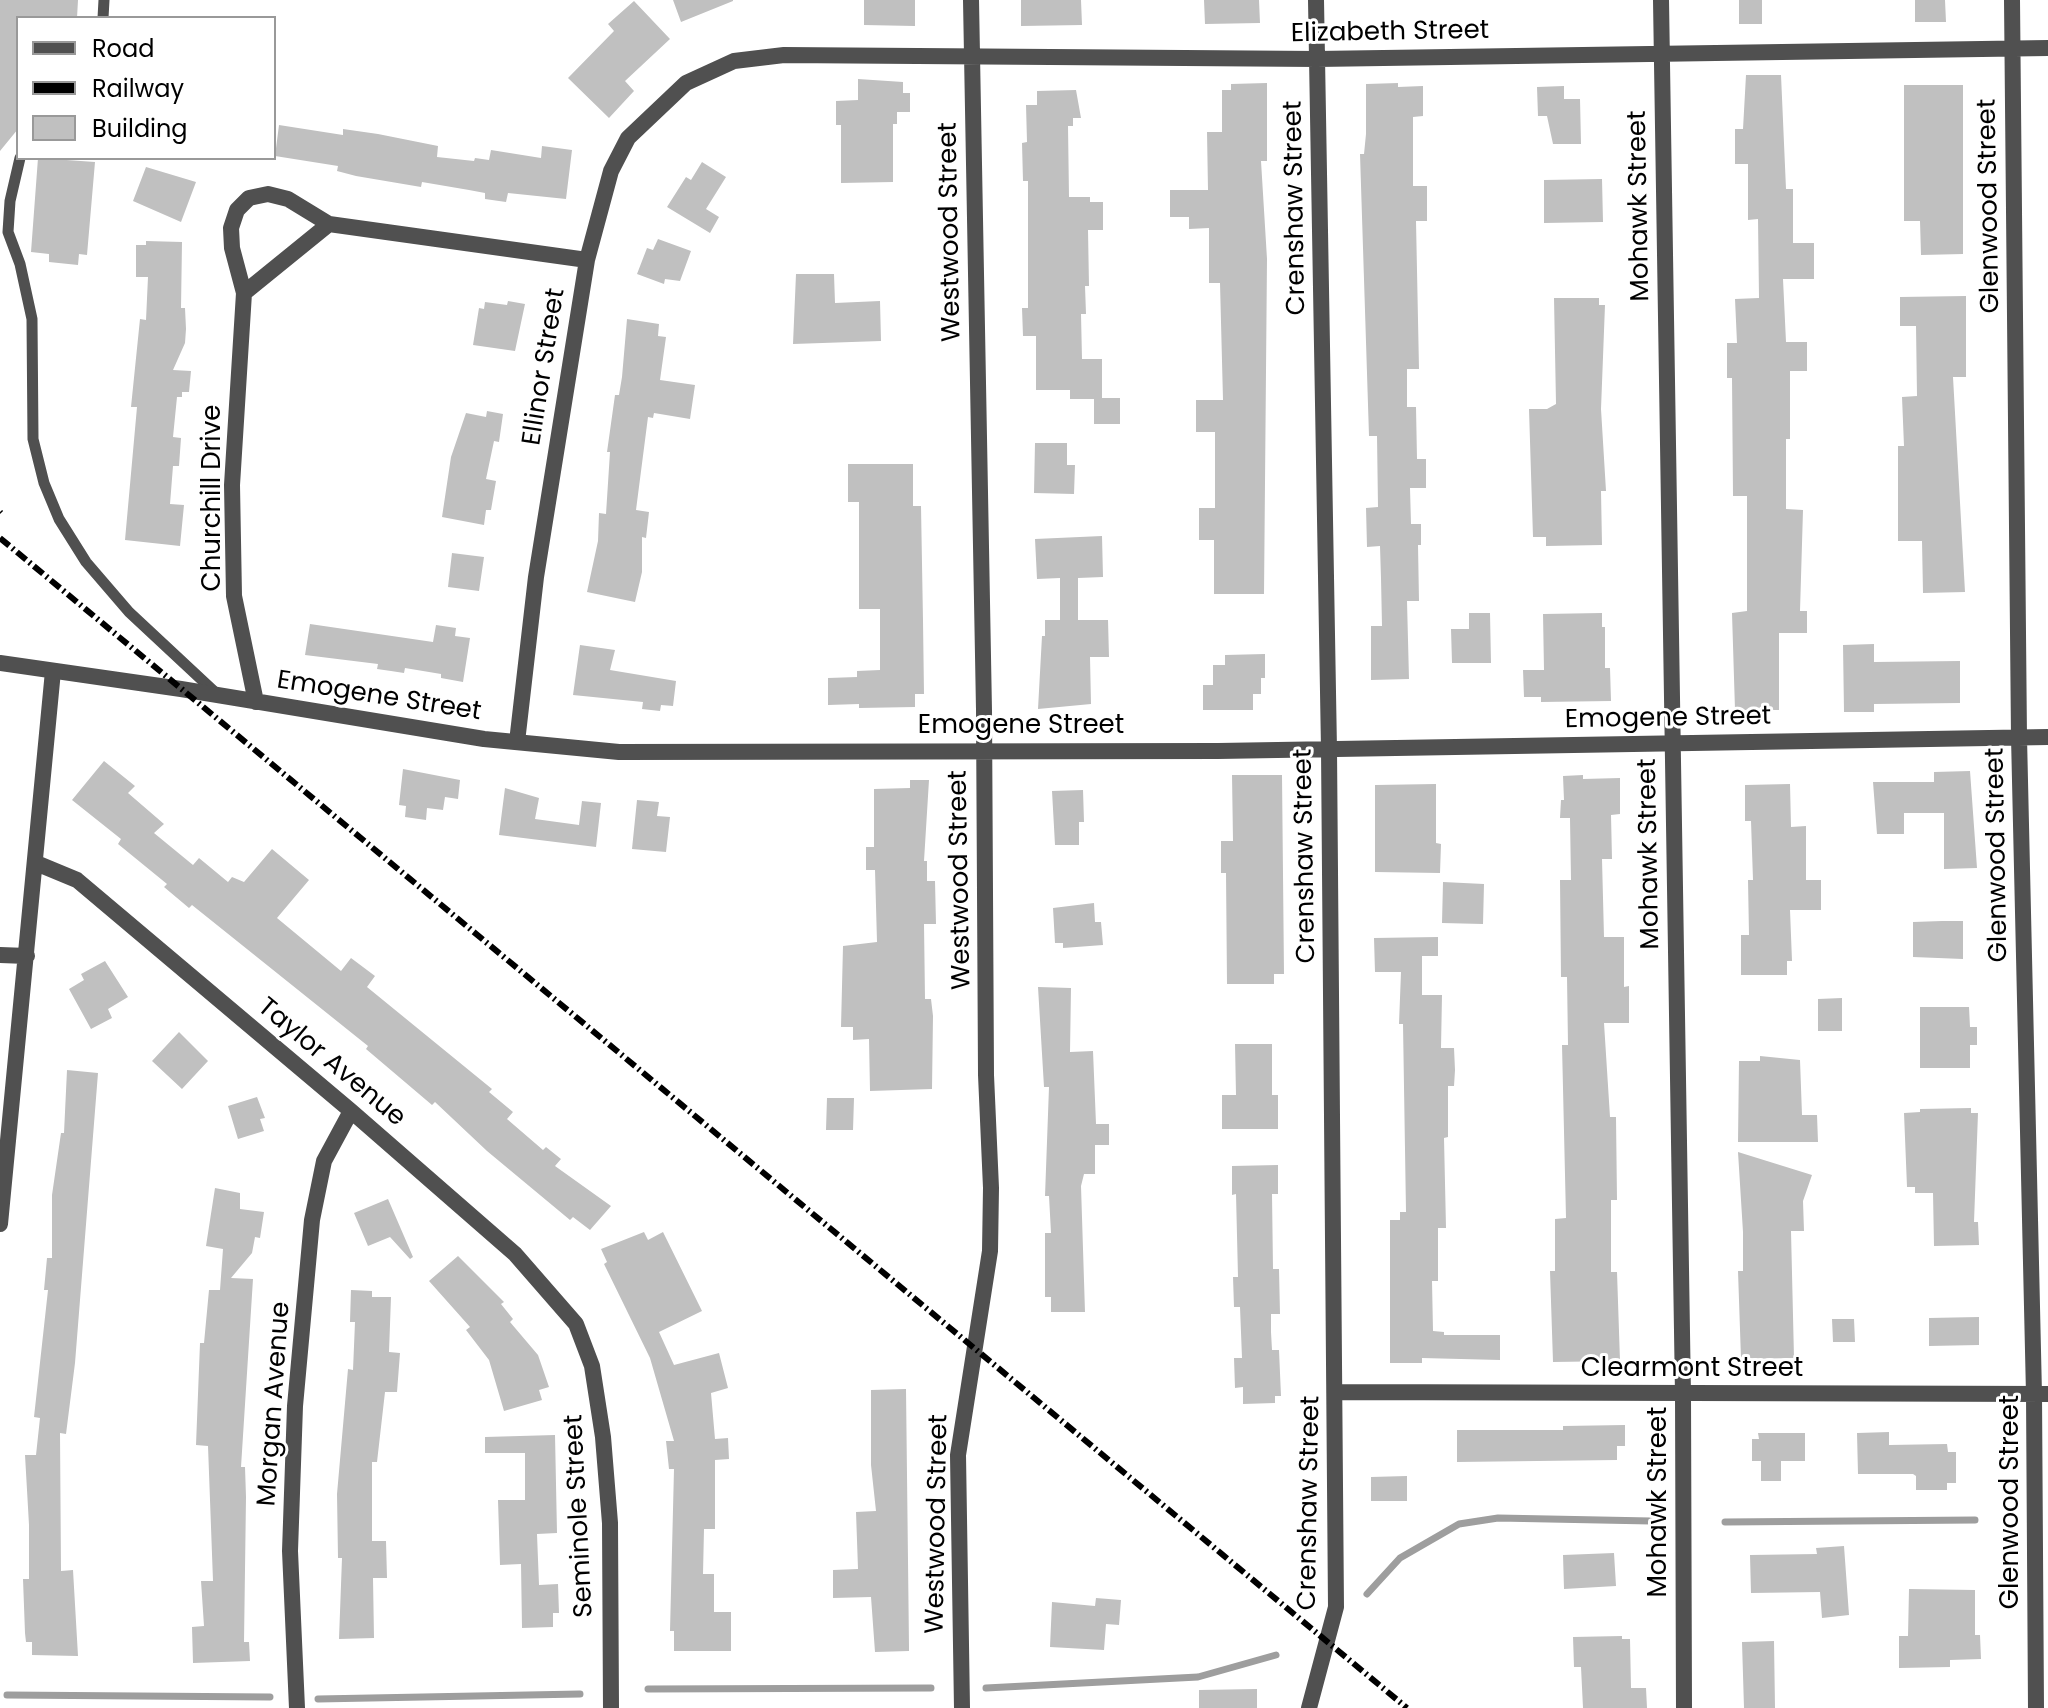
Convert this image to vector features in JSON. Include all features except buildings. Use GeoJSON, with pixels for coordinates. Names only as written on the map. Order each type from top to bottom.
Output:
{"type":"FeatureCollection","features":[{"type":"Feature","properties":{"kind":"street","name":"Westwood Street"},"geometry":{"type":"LineString","coordinates":[[962,1708],[958,1455],[990,1251],[991,1220],[971,0]]}},
{"type":"Feature","properties":{"kind":"street","name":"Crenshaw Street"},"geometry":{"type":"LineString","coordinates":[[1309,1708],[1336,1607],[1329,749],[1316,0]]}},
{"type":"Feature","properties":{"kind":"street","name":"Mohawk Street"},"geometry":{"type":"LineString","coordinates":[[1661,0],[1683,1394],[1684,1708]]}},
{"type":"Feature","properties":{"kind":"street","name":"Glenwood Street"},"geometry":{"type":"LineString","coordinates":[[2012,0],[2019,737],[2041,1394],[2036,1708]]}},
{"type":"Feature","properties":{"kind":"street","name":"Elizabeth Street"},"geometry":{"type":"LineString","coordinates":[[734,61],[784,55],[1317,59],[2048,48]]}},
{"type":"Feature","properties":{"kind":"street","name":"Ellinor Street"},"geometry":{"type":"LineString","coordinates":[[517,742],[536,577],[587,260],[611,171],[628,138],[652,110],[686,83],[734,61]]}},
{"type":"Feature","properties":{"kind":"street","name":"Churchill Drive"},"geometry":{"type":"LineString","coordinates":[[256,702],[234,596],[232,485],[244,293],[232,248],[231,228],[237,210],[249,198],[268,194],[288,199],[329,224],[587,260]]}},
{"type":"Feature","properties":{"kind":"street"},"geometry":{"type":"LineString","coordinates":[[244,293],[329,224]]}},
{"type":"Feature","properties":{"kind":"street","name":"Emogene Street"},"geometry":{"type":"LineString","coordinates":[[0,663],[517,742],[619,752],[1329,749],[2048,737]]}},
{"type":"Feature","properties":{"kind":"street"},"geometry":{"type":"LineString","coordinates":[[0,1224],[53,671]]}},
{"type":"Feature","properties":{"kind":"street","name":"Taylor Avenue"},"geometry":{"type":"LineString","coordinates":[[36,863],[77,880],[351,1111],[515,1254],[576,1324]]}},
{"type":"Feature","properties":{"kind":"street"},"geometry":{"type":"LineString","coordinates":[[0,955],[27,956]]}},
{"type":"Feature","properties":{"kind":"street","name":"Morgan Avenue"},"geometry":{"type":"LineString","coordinates":[[297,1708],[290,1551],[295,1406],[312,1220],[324,1161],[351,1111]]}},
{"type":"Feature","properties":{"kind":"street","name":"Seminole Street"},"geometry":{"type":"LineString","coordinates":[[576,1324],[592,1366],[603,1437],[610,1523],[611,1708]]}},
{"type":"Feature","properties":{"kind":"street","name":"Clearmont Street"},"geometry":{"type":"LineString","coordinates":[[1336,1392],[2041,1394]]}},
{"type":"Feature","properties":{"kind":"lane"},"geometry":{"type":"LineString","coordinates":[[20,160],[10,201],[8,232],[20,264],[32,319],[33,439],[44,483],[59,519],[86,562],[129,612],[219,695]]}},
{"type":"Feature","properties":{"kind":"waterway"},"geometry":{"type":"LineString","coordinates":[[1367,1594],[1400,1558],[1459,1524],[1498,1518],[1651,1521]]}},
{"type":"Feature","properties":{"kind":"waterway"},"geometry":{"type":"LineString","coordinates":[[1725,1522],[1975,1520]]}},
{"type":"Feature","properties":{"kind":"waterway"},"geometry":{"type":"LineString","coordinates":[[986,1688],[1198,1677],[1276,1655]]}},
{"type":"Feature","properties":{"kind":"waterway"},"geometry":{"type":"LineString","coordinates":[[648,1689],[931,1688]]}},
{"type":"Feature","properties":{"kind":"waterway"},"geometry":{"type":"LineString","coordinates":[[318,1699],[580,1694]]}},
{"type":"Feature","properties":{"kind":"waterway"},"geometry":{"type":"LineString","coordinates":[[7,1695],[270,1697]]}},
{"type":"Feature","properties":{"kind":"railway"},"geometry":{"type":"LineString","coordinates":[[0,538],[1407,1708]]}}]}
